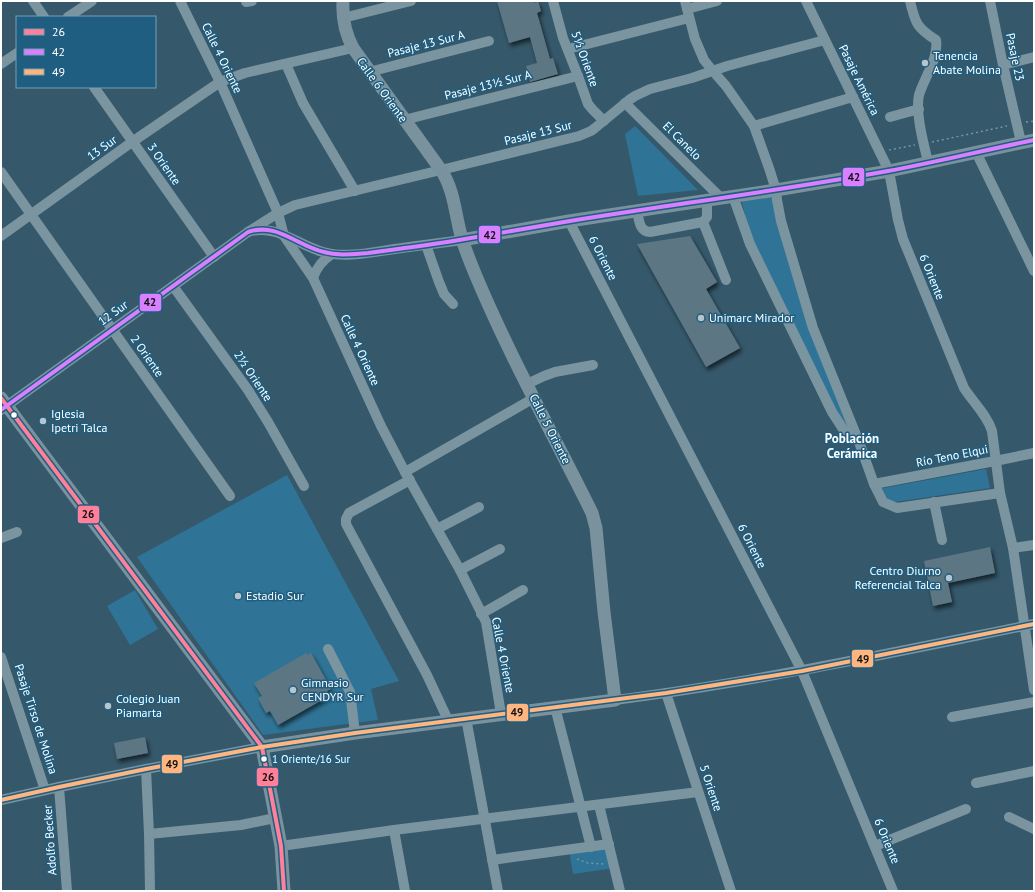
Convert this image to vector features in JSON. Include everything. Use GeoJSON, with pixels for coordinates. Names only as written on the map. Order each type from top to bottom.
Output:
{"type":"FeatureCollection","features":[{"type":"Feature","properties":{"kind":"main road","name":"Calle 6 Oriente"},"geometry":{"type":"LineString","coordinates":[[343,1],[343,18],[348,37],[353,48],[441,170]]}},
{"type":"Feature","properties":{"kind":"main road"},"geometry":{"type":"LineString","coordinates":[[462,240],[569,221],[776,190],[889,171],[1034,140]]}},
{"type":"Feature","properties":{"kind":"main road","name":"Calle 5 Oriente"},"geometry":{"type":"LineString","coordinates":[[441,170],[452,192],[462,240],[485,296],[527,384],[588,505],[594,521],[615,700]]}},
{"type":"Feature","properties":{"kind":"main road"},"geometry":{"type":"LineString","coordinates":[[3,404],[262,747],[281,846],[284,891]]}},
{"type":"Feature","properties":{"kind":"main road"},"geometry":{"type":"LineString","coordinates":[[262,747],[448,720],[615,700]]}},
{"type":"Feature","properties":{"kind":"street"},"geometry":{"type":"LineString","coordinates":[[33,1],[43,16]]}},
{"type":"Feature","properties":{"kind":"street"},"geometry":{"type":"LineString","coordinates":[[70,16],[92,1]]}},
{"type":"Feature","properties":{"kind":"street","name":"Calle 4 Oriente"},"geometry":{"type":"LineString","coordinates":[[180,1],[220,82],[278,213],[284,236],[312,278],[382,426],[460,570],[486,622],[501,714]]}},
{"type":"Feature","properties":{"kind":"street"},"geometry":{"type":"LineString","coordinates":[[343,18],[411,1]]}},
{"type":"Feature","properties":{"kind":"street","name":"5½ Oriente"},"geometry":{"type":"LineString","coordinates":[[553,1],[563,38],[588,104],[604,121]]}},
{"type":"Feature","properties":{"kind":"street"},"geometry":{"type":"LineString","coordinates":[[568,49],[687,9],[717,1]]}},
{"type":"Feature","properties":{"kind":"street","name":"Pasaje América"},"geometry":{"type":"LineString","coordinates":[[806,1],[889,171]]}},
{"type":"Feature","properties":{"kind":"street"},"geometry":{"type":"LineString","coordinates":[[910,1],[919,27],[936,40],[937,46],[918,102],[928,162]]}},
{"type":"Feature","properties":{"kind":"street","name":"Pasaje 23"},"geometry":{"type":"LineString","coordinates":[[990,1],[1021,142]]}},
{"type":"Feature","properties":{"kind":"street"},"geometry":{"type":"LineString","coordinates":[[687,9],[698,46],[704,60],[726,86],[754,126],[776,190],[781,221],[813,328],[882,502],[897,508],[1000,493]]}},
{"type":"Feature","properties":{"kind":"street","name":"Pasaje 13 Sur"},"geometry":{"type":"LineString","coordinates":[[248,232],[278,213],[295,205],[579,136],[590,131],[604,121],[635,96],[650,89],[692,78],[712,70],[825,40]]}},
{"type":"Feature","properties":{"kind":"street","name":"Pasaje 13 Sur A"},"geometry":{"type":"LineString","coordinates":[[370,72],[489,42]]}},
{"type":"Feature","properties":{"kind":"street"},"geometry":{"type":"LineString","coordinates":[[220,82],[245,73],[353,48]]}},
{"type":"Feature","properties":{"kind":"street"},"geometry":{"type":"LineString","coordinates":[[1,64],[16,54]]}},
{"type":"Feature","properties":{"kind":"street"},"geometry":{"type":"LineString","coordinates":[[1003,65],[1034,57]]}},
{"type":"Feature","properties":{"kind":"street"},"geometry":{"type":"LineString","coordinates":[[286,64],[303,103],[355,191]]}},
{"type":"Feature","properties":{"kind":"street","name":"Pasaje 13½ Sur A"},"geometry":{"type":"LineString","coordinates":[[404,120],[578,76]]}},
{"type":"Feature","properties":{"kind":"street","name":"13 Sur"},"geometry":{"type":"LineString","coordinates":[[1,236],[132,142],[220,82]]}},
{"type":"Feature","properties":{"kind":"street","name":"3 Oriente"},"geometry":{"type":"LineString","coordinates":[[95,88],[214,257]]}},
{"type":"Feature","properties":{"kind":"street"},"geometry":{"type":"LineString","coordinates":[[754,126],[853,97]]}},
{"type":"Feature","properties":{"kind":"street","name":"El Canelo"},"geometry":{"type":"LineString","coordinates":[[625,103],[727,197]]}},
{"type":"Feature","properties":{"kind":"street"},"geometry":{"type":"LineString","coordinates":[[890,117],[919,109]]}},
{"type":"Feature","properties":{"kind":"street"},"geometry":{"type":"LineString","coordinates":[[976,152],[1030,251],[1034,271]]}},
{"type":"Feature","properties":{"kind":"street","name":"6 Oriente"},"geometry":{"type":"LineString","coordinates":[[889,171],[903,239],[964,388],[987,420],[992,431],[1000,493],[1029,625],[1034,690]]}},
{"type":"Feature","properties":{"kind":"street","name":"2 Oriente"},"geometry":{"type":"LineString","coordinates":[[1,172],[230,496]]}},
{"type":"Feature","properties":{"kind":"street"},"geometry":{"type":"LineString","coordinates":[[727,197],[832,412],[843,429],[859,442]]}},
{"type":"Feature","properties":{"kind":"street"},"geometry":{"type":"LineString","coordinates":[[637,211],[641,227],[647,232],[703,222],[708,217],[707,200]]}},
{"type":"Feature","properties":{"kind":"street","name":"6 Oriente"},"geometry":{"type":"LineString","coordinates":[[569,221],[802,670],[893,891]]}},
{"type":"Feature","properties":{"kind":"street"},"geometry":{"type":"LineString","coordinates":[[703,222],[726,280]]}},
{"type":"Feature","properties":{"kind":"street","name":"12 Sur"},"geometry":{"type":"LineString","coordinates":[[3,404],[113,330],[248,232],[265,229],[278,232],[314,250],[342,255],[462,240]]}},
{"type":"Feature","properties":{"kind":"street"},"geometry":{"type":"LineString","coordinates":[[426,245],[444,294],[453,304]]}},
{"type":"Feature","properties":{"kind":"street"},"geometry":{"type":"LineString","coordinates":[[312,278],[319,264],[332,254]]}},
{"type":"Feature","properties":{"kind":"street","name":"2½ Oriente"},"geometry":{"type":"LineString","coordinates":[[173,286],[248,390],[304,486]]}},
{"type":"Feature","properties":{"kind":"street"},"geometry":{"type":"LineString","coordinates":[[527,384],[554,372],[593,364]]}},
{"type":"Feature","properties":{"kind":"street"},"geometry":{"type":"LineString","coordinates":[[448,720],[427,675],[346,524],[346,519],[349,513],[534,398]]}},
{"type":"Feature","properties":{"kind":"street","name":"Río Teno Elqui"},"geometry":{"type":"LineString","coordinates":[[874,484],[995,462],[1034,453]]}},
{"type":"Feature","properties":{"kind":"street"},"geometry":{"type":"LineString","coordinates":[[934,502],[942,540]]}},
{"type":"Feature","properties":{"kind":"street"},"geometry":{"type":"LineString","coordinates":[[437,529],[479,507]]}},
{"type":"Feature","properties":{"kind":"street"},"geometry":{"type":"LineString","coordinates":[[1,538],[17,532]]}},
{"type":"Feature","properties":{"kind":"street"},"geometry":{"type":"LineString","coordinates":[[1013,548],[1034,545]]}},
{"type":"Feature","properties":{"kind":"street"},"geometry":{"type":"LineString","coordinates":[[460,570],[500,549]]}},
{"type":"Feature","properties":{"kind":"street"},"geometry":{"type":"LineString","coordinates":[[482,614],[523,590]]}},
{"type":"Feature","properties":{"kind":"street"},"geometry":{"type":"LineString","coordinates":[[615,700],[802,670],[1029,625]]}},
{"type":"Feature","properties":{"kind":"street"},"geometry":{"type":"LineString","coordinates":[[328,649],[350,692],[355,733]]}},
{"type":"Feature","properties":{"kind":"street","name":"Pasaje Tirso de Molina"},"geometry":{"type":"LineString","coordinates":[[1,657],[45,790]]}},
{"type":"Feature","properties":{"kind":"street","name":"5 Oriente"},"geometry":{"type":"LineString","coordinates":[[666,693],[731,891]]}},
{"type":"Feature","properties":{"kind":"street"},"geometry":{"type":"LineString","coordinates":[[952,717],[1034,702]]}},
{"type":"Feature","properties":{"kind":"street"},"geometry":{"type":"LineString","coordinates":[[554,707],[591,847]]}},
{"type":"Feature","properties":{"kind":"street"},"geometry":{"type":"LineString","coordinates":[[466,718],[498,891]]}},
{"type":"Feature","properties":{"kind":"street"},"geometry":{"type":"LineString","coordinates":[[1,800],[146,769],[262,747]]}},
{"type":"Feature","properties":{"kind":"street"},"geometry":{"type":"LineString","coordinates":[[146,769],[150,891]]}},
{"type":"Feature","properties":{"kind":"street"},"geometry":{"type":"LineString","coordinates":[[976,783],[1034,771]]}},
{"type":"Feature","properties":{"kind":"street","name":"Adolfo Becker"},"geometry":{"type":"LineString","coordinates":[[59,787],[67,891]]}},
{"type":"Feature","properties":{"kind":"street"},"geometry":{"type":"LineString","coordinates":[[281,846],[394,830],[485,820],[698,792]]}},
{"type":"Feature","properties":{"kind":"street"},"geometry":{"type":"LineString","coordinates":[[599,805],[620,891]]}},
{"type":"Feature","properties":{"kind":"street"},"geometry":{"type":"LineString","coordinates":[[874,846],[966,809]]}},
{"type":"Feature","properties":{"kind":"street"},"geometry":{"type":"LineString","coordinates":[[1009,817],[1034,829]]}},
{"type":"Feature","properties":{"kind":"street"},"geometry":{"type":"LineString","coordinates":[[149,834],[241,825],[275,818]]}},
{"type":"Feature","properties":{"kind":"street"},"geometry":{"type":"LineString","coordinates":[[394,830],[405,891]]}},
{"type":"Feature","properties":{"kind":"street"},"geometry":{"type":"LineString","coordinates":[[492,860],[609,844]]}},
{"type":"Feature","properties":{"kind":"path"},"geometry":{"type":"LineString","coordinates":[[880,152],[1034,120]]}},
{"type":"Feature","properties":{"kind":"path"},"geometry":{"type":"LineString","coordinates":[[569,850],[578,860],[588,863],[614,864]]}},
{"type":"Feature","properties":{"kind":"shaded area"},"geometry":{"type":"Polygon","coordinates":[[[635,126],[698,190],[638,196],[625,134],[635,126]]]}},
{"type":"Feature","properties":{"kind":"shaded area"},"geometry":{"type":"Polygon","coordinates":[[[772,194],[854,435],[844,426],[752,244],[741,198],[772,194]]]}},
{"type":"Feature","properties":{"kind":"shaded area"},"geometry":{"type":"Polygon","coordinates":[[[986,469],[990,488],[895,502],[884,498],[879,489],[986,469]]]}},
{"type":"Feature","properties":{"kind":"shaded area"},"geometry":{"type":"Polygon","coordinates":[[[287,475],[399,681],[371,689],[378,720],[263,735],[137,557],[287,475]]]}},
{"type":"Feature","properties":{"kind":"shaded area"},"geometry":{"type":"Polygon","coordinates":[[[135,590],[158,629],[130,645],[107,606],[135,590]]]}},
{"type":"Feature","properties":{"kind":"shaded area"},"geometry":{"type":"Polygon","coordinates":[[[609,844],[615,868],[573,874],[569,850],[609,844]]]}},
{"type":"Feature","properties":{"kind":"building"},"geometry":{"type":"Polygon","coordinates":[[[497,1],[534,1],[534,3],[538,1],[541,11],[537,13],[550,59],[553,58],[558,74],[530,82],[526,66],[537,63],[530,37],[509,43],[497,1]]]}},
{"type":"Feature","properties":{"kind":"building","name":"Unimarc Mirador"},"geometry":{"type":"Polygon","coordinates":[[[690,236],[717,282],[706,289],[740,348],[706,367],[637,244],[690,236]]]}},
{"type":"Feature","properties":{"kind":"building","name":"Centro Diurno Referencial Talca"},"geometry":{"type":"Polygon","coordinates":[[[990,547],[995,573],[948,583],[952,602],[933,606],[924,561],[990,547]]]}},
{"type":"Feature","properties":{"kind":"building","name":"Gimnasio CENDYR Sur"},"geometry":{"type":"Polygon","coordinates":[[[306,653],[308,655],[311,653],[331,689],[327,691],[329,696],[278,725],[270,711],[266,713],[258,698],[262,696],[254,683],[306,653]]]}},
{"type":"Feature","properties":{"kind":"building"},"geometry":{"type":"Polygon","coordinates":[[[145,737],[148,753],[117,759],[114,743],[145,737]]]}},
{"type":"Feature","properties":{"kind":"transit line","name":"42"},"geometry":{"type":"LineString","coordinates":[[1,410],[248,232],[258,230],[278,232],[314,249],[329,253],[368,253],[448,242],[570,221],[849,178],[925,164],[1034,140]]}},
{"type":"Feature","properties":{"kind":"transit line","name":"26"},"geometry":{"type":"LineString","coordinates":[[1,398],[262,747],[281,846],[284,891]]}},
{"type":"Feature","properties":{"kind":"transit line","name":"49"},"geometry":{"type":"LineString","coordinates":[[1,800],[146,769],[262,747],[355,733],[666,693],[802,671],[1034,624]]}},
{"type":"Feature","properties":{"kind":"place","name":"Tenencia Abate Molina"},"geometry":{"type":"Point","coordinates":[925,63]}},
{"type":"Feature","properties":{"kind":"place","name":"Unimarc Mirador"},"geometry":{"type":"Point","coordinates":[701,318]}},
{"type":"Feature","properties":{"kind":"place","name":"Iglesia Ipetri Talca"},"geometry":{"type":"Point","coordinates":[43,421]}},
{"type":"Feature","properties":{"kind":"place","name":"Centro Diurno Referencial Talca"},"geometry":{"type":"Point","coordinates":[949,578]}},
{"type":"Feature","properties":{"kind":"place","name":"Estadio Sur"},"geometry":{"type":"Point","coordinates":[238,596]}},
{"type":"Feature","properties":{"kind":"place","name":"Gimnasio CENDYR Sur"},"geometry":{"type":"Point","coordinates":[293,690]}},
{"type":"Feature","properties":{"kind":"place","name":"Colegio Juan Piamarta"},"geometry":{"type":"Point","coordinates":[108,706]}},
{"type":"Feature","properties":{"kind":"place","name":"1 Oriente/16 Sur"},"geometry":{"type":"Point","coordinates":[264,759]}},
{"type":"Feature","properties":{"kind":"district","name":"Población Cerámica"},"geometry":{"type":"Point","coordinates":[852,446]}}]}
